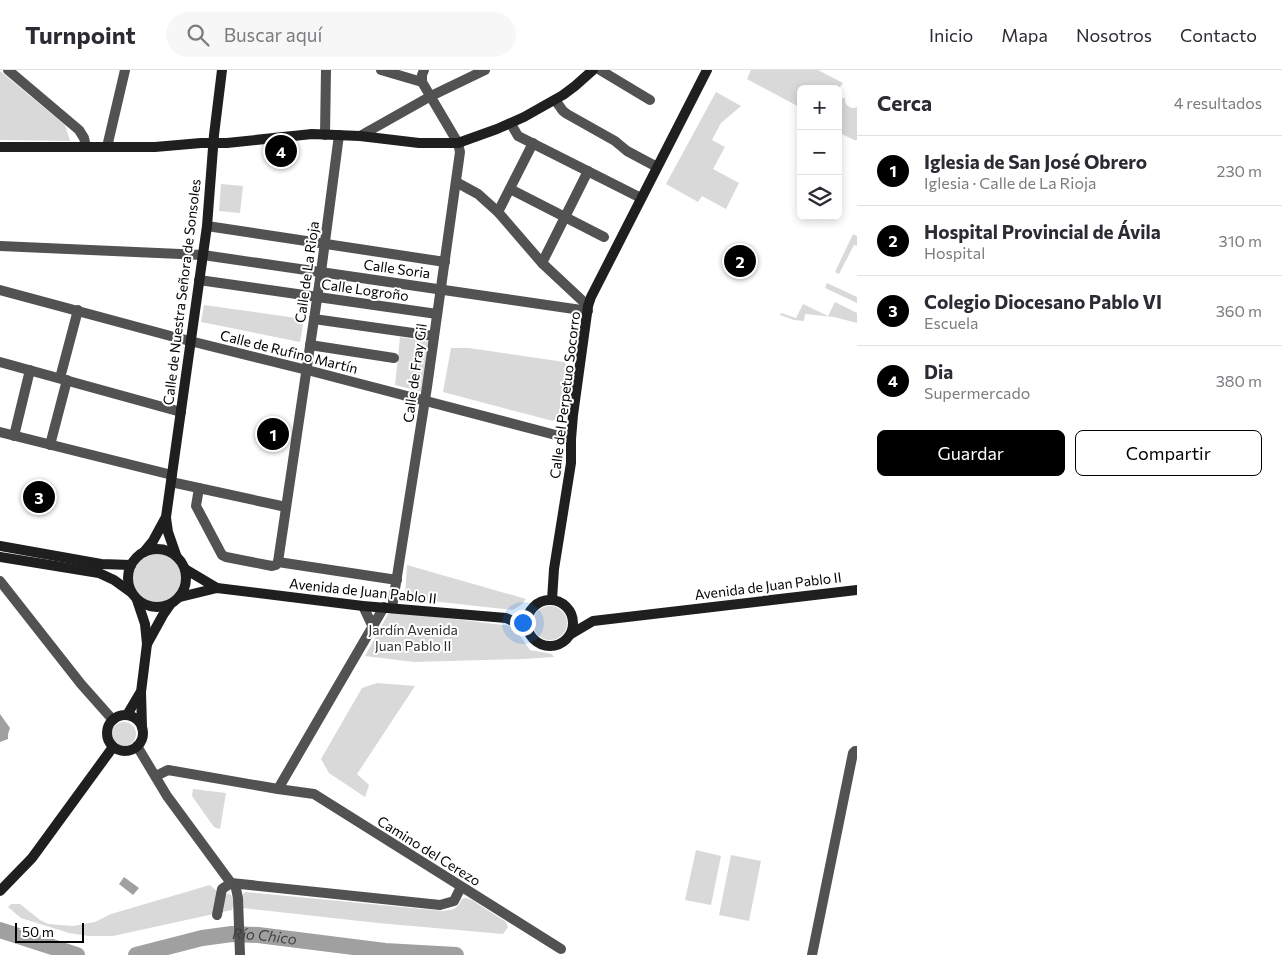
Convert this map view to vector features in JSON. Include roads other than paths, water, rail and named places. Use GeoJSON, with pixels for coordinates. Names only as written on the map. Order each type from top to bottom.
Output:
{"type":"FeatureCollection","features":[{"type":"Feature","properties":{"kind":"street"},"geometry":{"type":"LineString","coordinates":[[8,70],[79,130],[84,138],[86,148]]}},
{"type":"Feature","properties":{"kind":"street"},"geometry":{"type":"LineString","coordinates":[[107,148],[124,70]]}},
{"type":"Feature","properties":{"kind":"street","name":"Calle de Nuestra Señora de Sonsoles"},"geometry":{"type":"LineString","coordinates":[[176,555],[168,532],[166,517],[207,226],[213,144],[222,70]]}},
{"type":"Feature","properties":{"kind":"street"},"geometry":{"type":"LineString","coordinates":[[325,135],[326,70]]}},
{"type":"Feature","properties":{"kind":"street"},"geometry":{"type":"LineString","coordinates":[[381,70],[422,82]]}},
{"type":"Feature","properties":{"kind":"street"},"geometry":{"type":"LineString","coordinates":[[424,70],[422,82],[458,143]]}},
{"type":"Feature","properties":{"kind":"street"},"geometry":{"type":"LineString","coordinates":[[360,136],[431,96],[485,70]]}},
{"type":"Feature","properties":{"kind":"street"},"geometry":{"type":"LineString","coordinates":[[0,147],[107,148],[201,143],[227,144],[312,134],[360,136],[419,143],[458,143],[511,124],[555,100],[593,70]]}},
{"type":"Feature","properties":{"kind":"street"},"geometry":{"type":"LineString","coordinates":[[600,70],[650,100]]}},
{"type":"Feature","properties":{"kind":"street","name":"Calle del Perpetuo Socorro"},"geometry":{"type":"LineString","coordinates":[[552,600],[554,569],[572,464],[571,439],[573,415],[591,297],[708,70]]}},
{"type":"Feature","properties":{"kind":"street"},"geometry":{"type":"LineString","coordinates":[[555,100],[567,114],[657,167]]}},
{"type":"Feature","properties":{"kind":"street"},"geometry":{"type":"LineString","coordinates":[[511,124],[518,136],[641,198]]}},
{"type":"Feature","properties":{"kind":"street","name":"Calle de La Rioja"},"geometry":{"type":"LineString","coordinates":[[278,562],[325,244],[339,135]]}},
{"type":"Feature","properties":{"kind":"street","name":"Calle de Fray Gil"},"geometry":{"type":"LineString","coordinates":[[388,607],[397,580],[425,401],[460,152],[458,143]]}},
{"type":"Feature","properties":{"kind":"street"},"geometry":{"type":"LineString","coordinates":[[498,212],[533,143]]}},
{"type":"Feature","properties":{"kind":"street"},"geometry":{"type":"LineString","coordinates":[[542,263],[588,171]]}},
{"type":"Feature","properties":{"kind":"street"},"geometry":{"type":"LineString","coordinates":[[456,182],[478,194],[498,212],[542,263],[588,309]]}},
{"type":"Feature","properties":{"kind":"street"},"geometry":{"type":"LineString","coordinates":[[510,189],[604,237]]}},
{"type":"Feature","properties":{"kind":"street"},"geometry":{"type":"LineString","coordinates":[[207,226],[445,262]]}},
{"type":"Feature","properties":{"kind":"street","name":"Calle Soria"},"geometry":{"type":"LineString","coordinates":[[0,246],[203,254],[588,309]]}},
{"type":"Feature","properties":{"kind":"street","name":"Calle Logroño"},"geometry":{"type":"LineString","coordinates":[[199,280],[438,314]]}},
{"type":"Feature","properties":{"kind":"street","name":"Calle de Rufino Martín"},"geometry":{"type":"LineString","coordinates":[[0,290],[571,439]]}},
{"type":"Feature","properties":{"kind":"street"},"geometry":{"type":"LineString","coordinates":[[50,445],[78,310]]}},
{"type":"Feature","properties":{"kind":"street"},"geometry":{"type":"LineString","coordinates":[[314,319],[434,336]]}},
{"type":"Feature","properties":{"kind":"street"},"geometry":{"type":"LineString","coordinates":[[310,345],[394,358]]}},
{"type":"Feature","properties":{"kind":"street"},"geometry":{"type":"LineString","coordinates":[[0,362],[181,412]]}},
{"type":"Feature","properties":{"kind":"street"},"geometry":{"type":"LineString","coordinates":[[14,436],[30,370]]}},
{"type":"Feature","properties":{"kind":"street"},"geometry":{"type":"LineString","coordinates":[[0,432],[171,478],[199,488],[286,507]]}},
{"type":"Feature","properties":{"kind":"street","name":"Avenida de Juan Pablo II"},"geometry":{"type":"LineString","coordinates":[[199,488],[196,506],[219,552],[226,557],[272,566],[278,562],[397,580]]}},
{"type":"Feature","properties":{"kind":"street","name":"Calle de Nuestra Señora de Sonsoles"},"geometry":{"type":"LineString","coordinates":[[144,552],[153,541],[166,517]]}},
{"type":"Feature","properties":{"kind":"street"},"geometry":{"type":"LineString","coordinates":[[0,546],[101,564],[131,565]]}},
{"type":"Feature","properties":{"kind":"street"},"geometry":{"type":"LineString","coordinates":[[142,727],[136,719],[127,716],[117,717],[108,729],[108,739],[118,750],[128,751],[138,746],[142,737],[142,727],[141,692],[147,644],[145,624],[128,584],[128,574],[131,565],[144,552],[155,549],[166,550],[176,555],[182,562],[187,579],[185,589],[163,615],[147,644]]}},
{"type":"Feature","properties":{"kind":"street"},"geometry":{"type":"LineString","coordinates":[[0,557],[99,573],[114,580],[147,606],[159,608],[170,605]]}},
{"type":"Feature","properties":{"kind":"street","name":"Avenida de Juan Pablo II"},"geometry":{"type":"LineString","coordinates":[[185,569],[217,588]]}},
{"type":"Feature","properties":{"kind":"street"},"geometry":{"type":"LineString","coordinates":[[0,581],[81,684],[113,720]]}},
{"type":"Feature","properties":{"kind":"street","name":"Avenida de Juan Pablo II"},"geometry":{"type":"LineString","coordinates":[[180,597],[217,588],[363,606],[506,618],[529,613]]}},
{"type":"Feature","properties":{"kind":"street","name":"Avenida de Juan Pablo II"},"geometry":{"type":"LineString","coordinates":[[572,615],[593,621],[857,590]]}},
{"type":"Feature","properties":{"kind":"street"},"geometry":{"type":"LineString","coordinates":[[552,600],[564,604],[572,615],[574,624],[571,634],[567,639],[562,643],[547,646],[534,640],[527,627],[529,613],[538,603],[552,600]]}},
{"type":"Feature","properties":{"kind":"street"},"geometry":{"type":"LineString","coordinates":[[363,606],[372,625]]}},
{"type":"Feature","properties":{"kind":"street"},"geometry":{"type":"LineString","coordinates":[[156,776],[168,770],[278,790],[339,686],[372,625],[388,607]]}},
{"type":"Feature","properties":{"kind":"street","name":"Avenida de Juan Pablo II"},"geometry":{"type":"LineString","coordinates":[[506,618],[527,627]]}},
{"type":"Feature","properties":{"kind":"street","name":"Avenida de Juan Pablo II"},"geometry":{"type":"LineString","coordinates":[[571,634],[593,621]]}},
{"type":"Feature","properties":{"kind":"street"},"geometry":{"type":"LineString","coordinates":[[127,716],[141,692]]}},
{"type":"Feature","properties":{"kind":"street"},"geometry":{"type":"LineString","coordinates":[[138,746],[167,796],[233,884],[238,898],[240,955]]}},
{"type":"Feature","properties":{"kind":"street"},"geometry":{"type":"LineString","coordinates":[[0,891],[32,858],[114,747]]}},
{"type":"Feature","properties":{"kind":"street"},"geometry":{"type":"LineString","coordinates":[[812,955],[854,753],[856,751]]}},
{"type":"Feature","properties":{"kind":"street","name":"Camino del Cerezo"},"geometry":{"type":"LineString","coordinates":[[278,790],[314,794],[561,949]]}},
{"type":"Feature","properties":{"kind":"street"},"geometry":{"type":"LineString","coordinates":[[217,915],[222,889],[233,884],[440,905],[454,901],[461,888]]}},
{"type":"Feature","properties":{"kind":"waterway","name":"Río Chico"},"geometry":{"type":"LineString","coordinates":[[0,930],[77,955]]}},
{"type":"Feature","properties":{"kind":"waterway","name":"Río Chico"},"geometry":{"type":"LineString","coordinates":[[136,955],[202,938],[232,934],[258,935],[385,951],[456,955]]}},
{"type":"Feature","properties":{"kind":"place","name":"Dia"},"geometry":{"type":"Point","coordinates":[281,151]}},
{"type":"Feature","properties":{"kind":"place","name":"Hospital Provincial de Ávila"},"geometry":{"type":"Point","coordinates":[740,261]}},
{"type":"Feature","properties":{"kind":"place","name":"Iglesia de San José Obrero"},"geometry":{"type":"Point","coordinates":[273,434]}},
{"type":"Feature","properties":{"kind":"place","name":"Colegio Diocesano Pablo VI"},"geometry":{"type":"Point","coordinates":[39,497]}},
{"type":"Feature","properties":{"kind":"park label","name":"Jardín Avenida Juan Pablo II"},"geometry":{"type":"Point","coordinates":[413,638]}}]}
